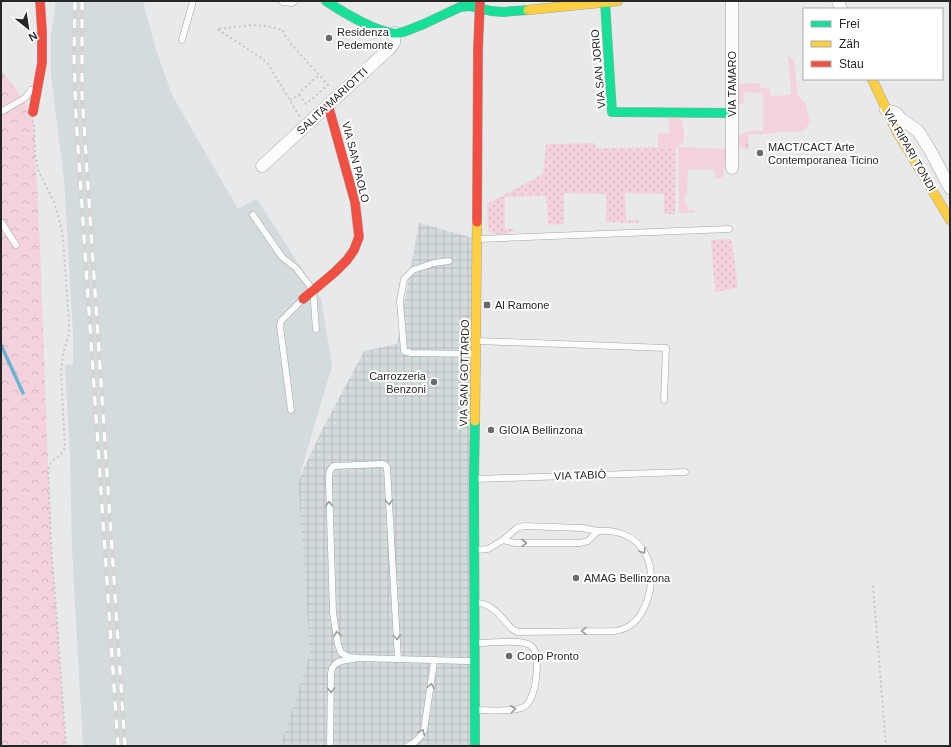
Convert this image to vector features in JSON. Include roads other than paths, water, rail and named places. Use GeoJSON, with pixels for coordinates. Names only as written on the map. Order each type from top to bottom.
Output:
{"type":"FeatureCollection","features":[{"type":"Feature","properties":{"kind":"street"},"geometry":{"type":"LineString","coordinates":[[33,112],[42,63],[40,1]]}},
{"type":"Feature","properties":{"kind":"street"},"geometry":{"type":"LineString","coordinates":[[326,1],[386,32],[395,33],[404,32],[460,7],[480,4],[496,12],[519,12],[618,1]]}},
{"type":"Feature","properties":{"kind":"street","name":"VIA TAMARO"},"geometry":{"type":"LineString","coordinates":[[732,1],[732,168]]}},
{"type":"Feature","properties":{"kind":"street","name":"VIA SAN JORIO"},"geometry":{"type":"LineString","coordinates":[[606,2],[612,112],[732,113]]}},
{"type":"Feature","properties":{"kind":"street","name":"VIA SAN GOTTARDO"},"geometry":{"type":"LineString","coordinates":[[474,746],[474,479],[478,49],[480,4]]}},
{"type":"Feature","properties":{"kind":"street","name":"SALITA MARIOTTI"},"geometry":{"type":"LineString","coordinates":[[262,166],[389,49],[394,43],[395,33]]}},
{"type":"Feature","properties":{"kind":"street","name":"VIA RIPARI TONDI"},"geometry":{"type":"LineString","coordinates":[[872,80],[897,132],[950,220]]}},
{"type":"Feature","properties":{"kind":"street","name":"VIA SAN PAOLO"},"geometry":{"type":"LineString","coordinates":[[303,299],[339,268],[352,254],[359,237],[355,202],[328,104]]}},
{"type":"Feature","properties":{"kind":"street"},"geometry":{"type":"LineString","coordinates":[[886,110],[896,113],[901,119],[918,131],[950,188]]}},
{"type":"Feature","properties":{"kind":"lane"},"geometry":{"type":"LineString","coordinates":[[182,40],[193,1]]}},
{"type":"Feature","properties":{"kind":"lane"},"geometry":{"type":"LineString","coordinates":[[282,2],[292,3],[295,1]]}},
{"type":"Feature","properties":{"kind":"lane"},"geometry":{"type":"LineString","coordinates":[[1,112],[25,98],[39,79]]}},
{"type":"Feature","properties":{"kind":"lane"},"geometry":{"type":"LineString","coordinates":[[253,215],[282,257],[296,268],[313,290],[316,329]]}},
{"type":"Feature","properties":{"kind":"lane"},"geometry":{"type":"LineString","coordinates":[[1,222],[16,245]]}},
{"type":"Feature","properties":{"kind":"lane"},"geometry":{"type":"LineString","coordinates":[[477,239],[729,229]]}},
{"type":"Feature","properties":{"kind":"lane"},"geometry":{"type":"LineString","coordinates":[[449,261],[434,263],[413,270],[404,279],[400,301],[404,351],[418,353],[476,354]]}},
{"type":"Feature","properties":{"kind":"lane"},"geometry":{"type":"LineString","coordinates":[[291,410],[280,326],[281,322],[303,299]]}},
{"type":"Feature","properties":{"kind":"lane"},"geometry":{"type":"LineString","coordinates":[[476,341],[666,348],[664,400]]}},
{"type":"Feature","properties":{"kind":"lane"},"geometry":{"type":"LineString","coordinates":[[398,659],[387,468],[383,464],[339,465],[331,467],[329,484],[333,613],[338,645],[342,653],[349,657],[360,658],[434,660],[475,661]]}},
{"type":"Feature","properties":{"kind":"lane","name":"VIA TABIÒ"},"geometry":{"type":"LineString","coordinates":[[474,479],[685,472]]}},
{"type":"Feature","properties":{"kind":"lane"},"geometry":{"type":"LineString","coordinates":[[474,550],[488,549],[503,540],[517,528],[524,526],[582,528],[598,531],[612,531],[634,540],[644,550],[648,559],[651,577],[649,594],[646,604],[640,614],[633,624],[615,631],[518,632],[511,628],[493,609],[480,603],[475,603]]}},
{"type":"Feature","properties":{"kind":"lane"},"geometry":{"type":"LineString","coordinates":[[503,540],[515,543],[580,543],[588,541],[598,531]]}},
{"type":"Feature","properties":{"kind":"lane"},"geometry":{"type":"LineString","coordinates":[[474,710],[515,710],[521,708],[531,699],[536,684],[535,653],[534,649],[529,644],[518,642],[475,643]]}},
{"type":"Feature","properties":{"kind":"lane"},"geometry":{"type":"LineString","coordinates":[[330,746],[332,668],[340,662],[360,658]]}},
{"type":"Feature","properties":{"kind":"lane"},"geometry":{"type":"LineString","coordinates":[[408,746],[419,739],[424,730],[434,660]]}},
{"type":"Feature","properties":{"kind":"waterway"},"geometry":{"type":"LineString","coordinates":[[1,345],[23,393]]}},
{"type":"Feature","properties":{"kind":"railway"},"geometry":{"type":"LineString","coordinates":[[75,1],[74,58],[76,117],[118,746]]}},
{"type":"Feature","properties":{"kind":"railway"},"geometry":{"type":"LineString","coordinates":[[82,1],[82,95],[125,746]]}},
{"type":"Feature","properties":{"kind":"place","name":"Residenza Pedemonte"},"geometry":{"type":"Point","coordinates":[329,38]}},
{"type":"Feature","properties":{"kind":"place","name":"MACT/CACT Arte Contemporanea Ticino"},"geometry":{"type":"Point","coordinates":[760,153]}},
{"type":"Feature","properties":{"kind":"place","name":"Al Ramone"},"geometry":{"type":"Point","coordinates":[487,305]}},
{"type":"Feature","properties":{"kind":"place","name":"Carrozzeria Benzoni"},"geometry":{"type":"Point","coordinates":[434,382]}},
{"type":"Feature","properties":{"kind":"place","name":"GIOIA Bellinzona"},"geometry":{"type":"Point","coordinates":[491,430]}},
{"type":"Feature","properties":{"kind":"place","name":"AMAG Bellinzona"},"geometry":{"type":"Point","coordinates":[576,578]}},
{"type":"Feature","properties":{"kind":"place","name":"Coop Pronto"},"geometry":{"type":"Point","coordinates":[509,656]}}]}
